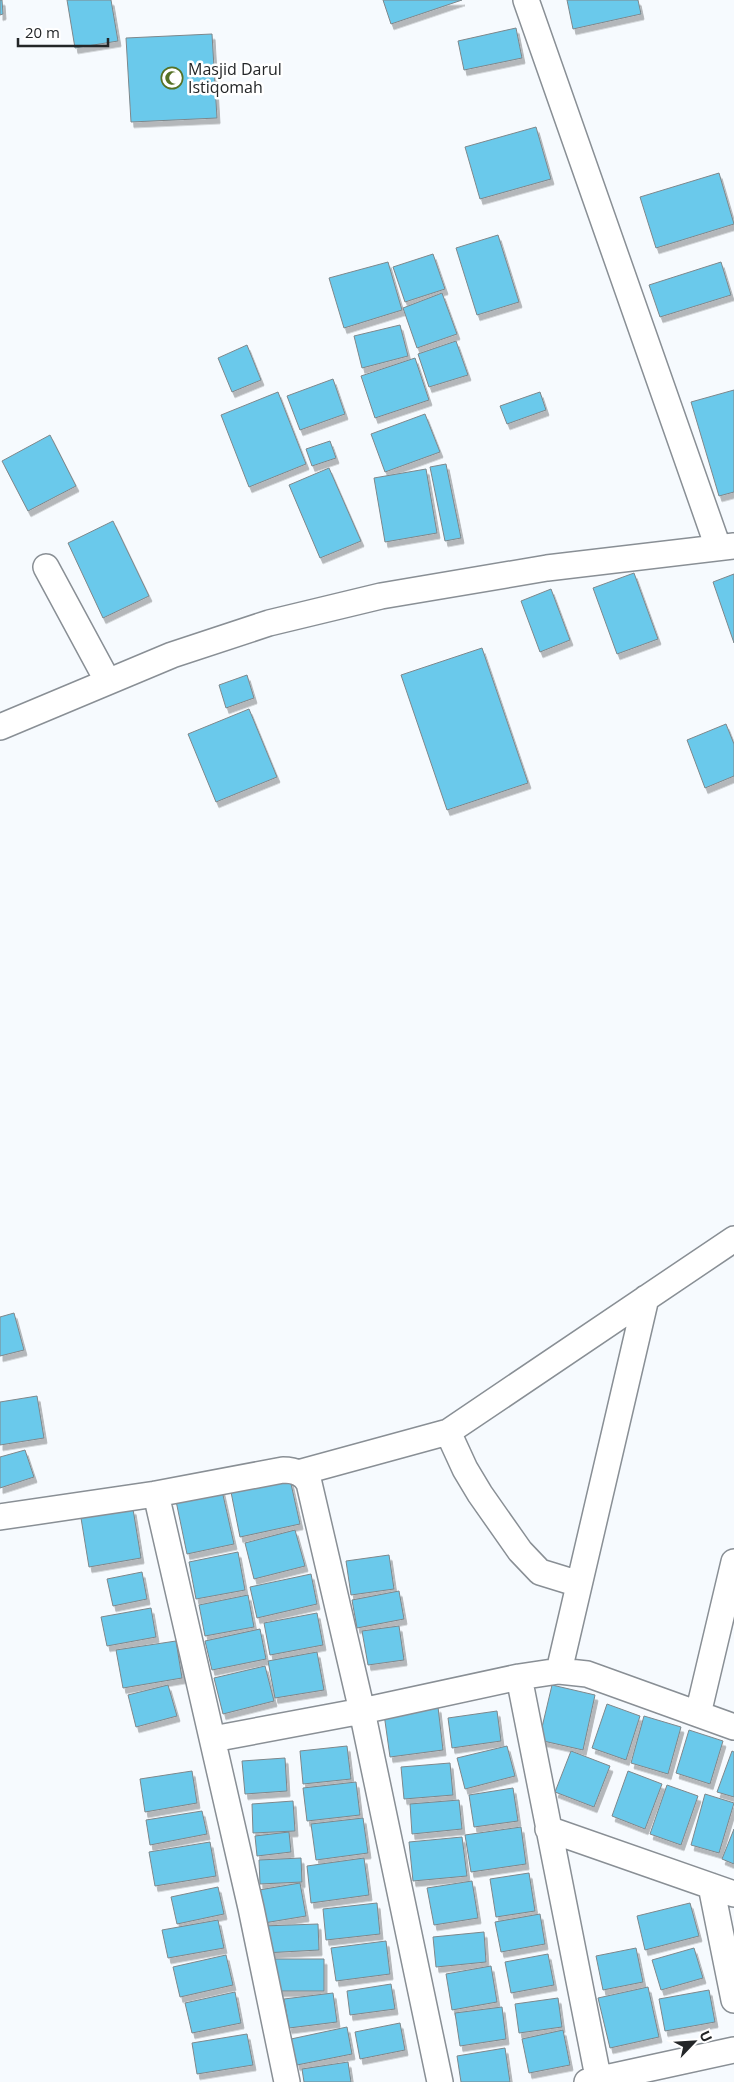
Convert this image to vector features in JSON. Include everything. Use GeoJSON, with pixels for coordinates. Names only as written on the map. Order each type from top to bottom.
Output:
{"type":"FeatureCollection","features":[{"type":"Feature","properties":{"kind":"street"},"geometry":{"type":"LineString","coordinates":[[0,727],[108,680],[172,655],[269,623],[381,596],[547,568],[726,547],[526,0]]}},
{"type":"Feature","properties":{"kind":"street"},"geometry":{"type":"LineString","coordinates":[[46,567],[108,680]]}},
{"type":"Feature","properties":{"kind":"street"},"geometry":{"type":"LineString","coordinates":[[298,1472],[448,1432],[734,1239]]}},
{"type":"Feature","properties":{"kind":"street"},"geometry":{"type":"LineString","coordinates":[[559,1671],[646,1298]]}},
{"type":"Feature","properties":{"kind":"street"},"geometry":{"type":"LineString","coordinates":[[448,1432],[475,1486],[520,1551],[540,1572],[579,1584]]}},
{"type":"Feature","properties":{"kind":"street"},"geometry":{"type":"LineString","coordinates":[[0,1517],[156,1494],[283,1470],[292,1470],[304,1476],[309,1483],[362,1711],[440,2082]]}},
{"type":"Feature","properties":{"kind":"street"},"geometry":{"type":"LineString","coordinates":[[156,1494],[251,1908],[287,2082]]}},
{"type":"Feature","properties":{"kind":"street"},"geometry":{"type":"LineString","coordinates":[[698,1714],[734,1562]]}},
{"type":"Feature","properties":{"kind":"street"},"geometry":{"type":"LineString","coordinates":[[213,1739],[362,1711],[519,1677],[559,1671],[587,1674],[734,1727]]}},
{"type":"Feature","properties":{"kind":"street"},"geometry":{"type":"LineString","coordinates":[[519,1677],[595,2081],[734,2050]]}},
{"type":"Feature","properties":{"kind":"street"},"geometry":{"type":"LineString","coordinates":[[548,1829],[734,1894]]}},
{"type":"Feature","properties":{"kind":"street"},"geometry":{"type":"LineString","coordinates":[[711,1886],[734,2000]]}},
{"type":"Feature","properties":{"kind":"building"},"geometry":{"type":"Polygon","coordinates":[[[0,0],[2,0],[3,14],[0,15],[0,0]]]}},
{"type":"Feature","properties":{"kind":"building"},"geometry":{"type":"Polygon","coordinates":[[[67,0],[111,0],[118,41],[75,48],[67,0]]]}},
{"type":"Feature","properties":{"kind":"building"},"geometry":{"type":"Polygon","coordinates":[[[383,0],[462,0],[391,24],[383,0]]]}},
{"type":"Feature","properties":{"kind":"building"},"geometry":{"type":"Polygon","coordinates":[[[567,0],[638,0],[641,14],[573,29],[567,0]]]}},
{"type":"Feature","properties":{"kind":"building"},"geometry":{"type":"Polygon","coordinates":[[[516,28],[522,58],[464,70],[458,41],[516,28]]]}},
{"type":"Feature","properties":{"kind":"building","name":"Masjid Darul Istiqomah"},"geometry":{"type":"Polygon","coordinates":[[[212,34],[217,118],[131,122],[126,38],[212,34]]]}},
{"type":"Feature","properties":{"kind":"building"},"geometry":{"type":"Polygon","coordinates":[[[536,127],[551,179],[480,199],[465,147],[536,127]]]}},
{"type":"Feature","properties":{"kind":"building"},"geometry":{"type":"Polygon","coordinates":[[[719,173],[734,224],[656,248],[640,197],[719,173]]]}},
{"type":"Feature","properties":{"kind":"building"},"geometry":{"type":"Polygon","coordinates":[[[498,235],[519,302],[477,315],[456,248],[498,235]]]}},
{"type":"Feature","properties":{"kind":"building"},"geometry":{"type":"Polygon","coordinates":[[[433,254],[445,289],[405,302],[393,267],[433,254]]]}},
{"type":"Feature","properties":{"kind":"building"},"geometry":{"type":"Polygon","coordinates":[[[388,262],[402,310],[344,328],[329,278],[388,262]]]}},
{"type":"Feature","properties":{"kind":"building"},"geometry":{"type":"Polygon","coordinates":[[[721,262],[731,295],[660,317],[649,285],[721,262]]]}},
{"type":"Feature","properties":{"kind":"building"},"geometry":{"type":"Polygon","coordinates":[[[442,293],[457,334],[417,348],[403,308],[442,293]]]}},
{"type":"Feature","properties":{"kind":"building"},"geometry":{"type":"Polygon","coordinates":[[[400,325],[408,356],[362,368],[354,336],[400,325]]]}},
{"type":"Feature","properties":{"kind":"building"},"geometry":{"type":"Polygon","coordinates":[[[456,341],[468,375],[429,387],[418,354],[456,341]]]}},
{"type":"Feature","properties":{"kind":"building"},"geometry":{"type":"Polygon","coordinates":[[[247,345],[261,380],[232,392],[218,358],[247,345]]]}},
{"type":"Feature","properties":{"kind":"building"},"geometry":{"type":"Polygon","coordinates":[[[415,358],[429,400],[375,418],[361,376],[415,358]]]}},
{"type":"Feature","properties":{"kind":"building"},"geometry":{"type":"Polygon","coordinates":[[[333,379],[345,414],[300,430],[287,396],[333,379]]]}},
{"type":"Feature","properties":{"kind":"building"},"geometry":{"type":"Polygon","coordinates":[[[734,390],[734,492],[719,496],[691,402],[734,390]]]}},
{"type":"Feature","properties":{"kind":"building"},"geometry":{"type":"Polygon","coordinates":[[[278,392],[306,464],[249,487],[221,415],[278,392]]]}},
{"type":"Feature","properties":{"kind":"building"},"geometry":{"type":"Polygon","coordinates":[[[540,392],[546,410],[507,424],[500,406],[540,392]]]}},
{"type":"Feature","properties":{"kind":"building"},"geometry":{"type":"Polygon","coordinates":[[[425,414],[440,452],[385,472],[371,434],[425,414]]]}},
{"type":"Feature","properties":{"kind":"building"},"geometry":{"type":"Polygon","coordinates":[[[50,435],[76,486],[28,511],[2,461],[50,435]]]}},
{"type":"Feature","properties":{"kind":"building"},"geometry":{"type":"Polygon","coordinates":[[[330,441],[336,458],[312,466],[306,449],[330,441]]]}},
{"type":"Feature","properties":{"kind":"building"},"geometry":{"type":"Polygon","coordinates":[[[446,464],[461,538],[445,541],[430,467],[446,464]]]}},
{"type":"Feature","properties":{"kind":"building"},"geometry":{"type":"Polygon","coordinates":[[[329,468],[361,541],[320,558],[289,485],[329,468]]]}},
{"type":"Feature","properties":{"kind":"building"},"geometry":{"type":"Polygon","coordinates":[[[426,469],[437,533],[385,542],[374,478],[426,469]]]}},
{"type":"Feature","properties":{"kind":"building"},"geometry":{"type":"Polygon","coordinates":[[[113,521],[149,596],[103,618],[68,543],[113,521]]]}},
{"type":"Feature","properties":{"kind":"building"},"geometry":{"type":"Polygon","coordinates":[[[634,573],[658,639],[617,654],[593,588],[634,573]]]}},
{"type":"Feature","properties":{"kind":"building"},"geometry":{"type":"Polygon","coordinates":[[[734,574],[734,643],[713,582],[734,574]]]}},
{"type":"Feature","properties":{"kind":"building"},"geometry":{"type":"Polygon","coordinates":[[[551,589],[570,640],[540,652],[521,601],[551,589]]]}},
{"type":"Feature","properties":{"kind":"building"},"geometry":{"type":"Polygon","coordinates":[[[482,648],[528,783],[447,810],[401,675],[482,648]]]}},
{"type":"Feature","properties":{"kind":"building"},"geometry":{"type":"Polygon","coordinates":[[[247,675],[254,698],[226,708],[219,685],[247,675]]]}},
{"type":"Feature","properties":{"kind":"building"},"geometry":{"type":"Polygon","coordinates":[[[249,709],[277,777],[216,802],[188,734],[249,709]]]}},
{"type":"Feature","properties":{"kind":"building"},"geometry":{"type":"Polygon","coordinates":[[[726,724],[734,744],[734,776],[705,788],[687,740],[726,724]]]}},
{"type":"Feature","properties":{"kind":"building"},"geometry":{"type":"Polygon","coordinates":[[[14,1313],[24,1350],[0,1356],[0,1317],[14,1313]]]}},
{"type":"Feature","properties":{"kind":"building"},"geometry":{"type":"Polygon","coordinates":[[[37,1396],[44,1438],[0,1445],[0,1402],[37,1396]]]}},
{"type":"Feature","properties":{"kind":"building"},"geometry":{"type":"Polygon","coordinates":[[[25,1450],[34,1477],[0,1488],[0,1457],[25,1450]]]}},
{"type":"Feature","properties":{"kind":"building"},"geometry":{"type":"Polygon","coordinates":[[[289,1475],[300,1524],[240,1537],[230,1487],[289,1475]]]}},
{"type":"Feature","properties":{"kind":"building"},"geometry":{"type":"Polygon","coordinates":[[[221,1486],[234,1544],[187,1554],[175,1496],[221,1486]]]}},
{"type":"Feature","properties":{"kind":"building"},"geometry":{"type":"Polygon","coordinates":[[[133,1509],[141,1558],[89,1567],[81,1518],[133,1509]]]}},
{"type":"Feature","properties":{"kind":"building"},"geometry":{"type":"Polygon","coordinates":[[[295,1530],[305,1566],[254,1579],[245,1543],[295,1530]]]}},
{"type":"Feature","properties":{"kind":"building"},"geometry":{"type":"Polygon","coordinates":[[[238,1552],[245,1590],[196,1599],[189,1562],[238,1552]]]}},
{"type":"Feature","properties":{"kind":"building"},"geometry":{"type":"Polygon","coordinates":[[[389,1555],[394,1589],[351,1595],[346,1561],[389,1555]]]}},
{"type":"Feature","properties":{"kind":"building"},"geometry":{"type":"Polygon","coordinates":[[[142,1572],[147,1599],[113,1606],[107,1579],[142,1572]]]}},
{"type":"Feature","properties":{"kind":"building"},"geometry":{"type":"Polygon","coordinates":[[[311,1574],[317,1604],[257,1618],[250,1587],[311,1574]]]}},
{"type":"Feature","properties":{"kind":"building"},"geometry":{"type":"Polygon","coordinates":[[[399,1591],[404,1619],[357,1628],[352,1600],[399,1591]]]}},
{"type":"Feature","properties":{"kind":"building"},"geometry":{"type":"Polygon","coordinates":[[[248,1595],[254,1627],[205,1636],[199,1605],[248,1595]]]}},
{"type":"Feature","properties":{"kind":"building"},"geometry":{"type":"Polygon","coordinates":[[[151,1608],[156,1637],[107,1646],[101,1617],[151,1608]]]}},
{"type":"Feature","properties":{"kind":"building"},"geometry":{"type":"Polygon","coordinates":[[[317,1613],[323,1645],[270,1655],[264,1623],[317,1613]]]}},
{"type":"Feature","properties":{"kind":"building"},"geometry":{"type":"Polygon","coordinates":[[[399,1626],[404,1660],[368,1665],[362,1631],[399,1626]]]}},
{"type":"Feature","properties":{"kind":"building"},"geometry":{"type":"Polygon","coordinates":[[[260,1629],[266,1659],[212,1670],[205,1641],[260,1629]]]}},
{"type":"Feature","properties":{"kind":"building"},"geometry":{"type":"Polygon","coordinates":[[[176,1641],[182,1678],[123,1688],[116,1650],[176,1641]]]}},
{"type":"Feature","properties":{"kind":"building"},"geometry":{"type":"Polygon","coordinates":[[[317,1652],[324,1690],[275,1698],[268,1661],[317,1652]]]}},
{"type":"Feature","properties":{"kind":"building"},"geometry":{"type":"Polygon","coordinates":[[[265,1666],[274,1701],[223,1714],[214,1678],[265,1666]]]}},
{"type":"Feature","properties":{"kind":"building"},"geometry":{"type":"Polygon","coordinates":[[[168,1685],[177,1716],[136,1727],[128,1695],[168,1685]]]}},
{"type":"Feature","properties":{"kind":"building"},"geometry":{"type":"Polygon","coordinates":[[[552,1685],[595,1695],[583,1750],[539,1740],[552,1685]]]}},
{"type":"Feature","properties":{"kind":"building"},"geometry":{"type":"Polygon","coordinates":[[[607,1704],[640,1716],[626,1760],[592,1748],[607,1704]]]}},
{"type":"Feature","properties":{"kind":"building"},"geometry":{"type":"Polygon","coordinates":[[[438,1707],[443,1750],[390,1757],[384,1714],[438,1707]]]}},
{"type":"Feature","properties":{"kind":"building"},"geometry":{"type":"Polygon","coordinates":[[[497,1711],[501,1741],[452,1748],[448,1718],[497,1711]]]}},
{"type":"Feature","properties":{"kind":"building"},"geometry":{"type":"Polygon","coordinates":[[[644,1716],[681,1727],[668,1774],[631,1763],[644,1716]]]}},
{"type":"Feature","properties":{"kind":"building"},"geometry":{"type":"Polygon","coordinates":[[[689,1730],[723,1741],[710,1784],[676,1773],[689,1730]]]}},
{"type":"Feature","properties":{"kind":"building"},"geometry":{"type":"Polygon","coordinates":[[[347,1746],[351,1779],[303,1784],[300,1751],[347,1746]]]}},
{"type":"Feature","properties":{"kind":"building"},"geometry":{"type":"Polygon","coordinates":[[[507,1746],[515,1776],[465,1789],[457,1758],[507,1746]]]}},
{"type":"Feature","properties":{"kind":"building"},"geometry":{"type":"Polygon","coordinates":[[[571,1751],[610,1766],[594,1807],[555,1792],[571,1751]]]}},
{"type":"Feature","properties":{"kind":"building"},"geometry":{"type":"Polygon","coordinates":[[[732,1751],[734,1752],[734,1797],[717,1792],[732,1751]]]}},
{"type":"Feature","properties":{"kind":"building"},"geometry":{"type":"Polygon","coordinates":[[[285,1758],[287,1791],[245,1794],[242,1761],[285,1758]]]}},
{"type":"Feature","properties":{"kind":"building"},"geometry":{"type":"Polygon","coordinates":[[[450,1763],[453,1795],[404,1799],[401,1767],[450,1763]]]}},
{"type":"Feature","properties":{"kind":"building"},"geometry":{"type":"Polygon","coordinates":[[[192,1771],[197,1803],[145,1812],[140,1779],[192,1771]]]}},
{"type":"Feature","properties":{"kind":"building"},"geometry":{"type":"Polygon","coordinates":[[[628,1771],[662,1784],[645,1829],[612,1816],[628,1771]]]}},
{"type":"Feature","properties":{"kind":"building"},"geometry":{"type":"Polygon","coordinates":[[[356,1782],[360,1815],[307,1821],[303,1788],[356,1782]]]}},
{"type":"Feature","properties":{"kind":"building"},"geometry":{"type":"Polygon","coordinates":[[[667,1785],[698,1796],[681,1845],[650,1834],[667,1785]]]}},
{"type":"Feature","properties":{"kind":"building"},"geometry":{"type":"Polygon","coordinates":[[[513,1788],[518,1821],[474,1827],[469,1795],[513,1788]]]}},
{"type":"Feature","properties":{"kind":"building"},"geometry":{"type":"Polygon","coordinates":[[[705,1794],[734,1803],[719,1853],[691,1845],[705,1794]]]}},
{"type":"Feature","properties":{"kind":"building"},"geometry":{"type":"Polygon","coordinates":[[[459,1800],[462,1829],[412,1834],[410,1804],[459,1800]]]}},
{"type":"Feature","properties":{"kind":"building"},"geometry":{"type":"Polygon","coordinates":[[[293,1801],[295,1831],[253,1833],[252,1804],[293,1801]]]}},
{"type":"Feature","properties":{"kind":"building"},"geometry":{"type":"Polygon","coordinates":[[[202,1811],[207,1834],[150,1845],[146,1820],[202,1811]]]}},
{"type":"Feature","properties":{"kind":"building"},"geometry":{"type":"Polygon","coordinates":[[[363,1818],[368,1853],[316,1860],[311,1824],[363,1818]]]}},
{"type":"Feature","properties":{"kind":"building"},"geometry":{"type":"Polygon","coordinates":[[[521,1827],[526,1864],[471,1872],[465,1835],[521,1827]]]}},
{"type":"Feature","properties":{"kind":"building"},"geometry":{"type":"Polygon","coordinates":[[[734,1829],[734,1864],[722,1859],[734,1829]]]}},
{"type":"Feature","properties":{"kind":"building"},"geometry":{"type":"Polygon","coordinates":[[[289,1832],[291,1852],[257,1856],[255,1836],[289,1832]]]}},
{"type":"Feature","properties":{"kind":"building"},"geometry":{"type":"Polygon","coordinates":[[[462,1837],[467,1876],[413,1881],[409,1842],[462,1837]]]}},
{"type":"Feature","properties":{"kind":"building"},"geometry":{"type":"Polygon","coordinates":[[[210,1842],[216,1876],[155,1886],[149,1852],[210,1842]]]}},
{"type":"Feature","properties":{"kind":"building"},"geometry":{"type":"Polygon","coordinates":[[[301,1858],[302,1882],[260,1884],[259,1860],[301,1858]]]}},
{"type":"Feature","properties":{"kind":"building"},"geometry":{"type":"Polygon","coordinates":[[[364,1858],[369,1895],[311,1903],[307,1866],[364,1858]]]}},
{"type":"Feature","properties":{"kind":"building"},"geometry":{"type":"Polygon","coordinates":[[[529,1873],[535,1911],[496,1917],[490,1879],[529,1873]]]}},
{"type":"Feature","properties":{"kind":"building"},"geometry":{"type":"Polygon","coordinates":[[[472,1881],[478,1918],[434,1925],[427,1888],[472,1881]]]}},
{"type":"Feature","properties":{"kind":"building"},"geometry":{"type":"Polygon","coordinates":[[[300,1883],[306,1916],[264,1923],[259,1890],[300,1883]]]}},
{"type":"Feature","properties":{"kind":"building"},"geometry":{"type":"Polygon","coordinates":[[[218,1887],[224,1914],[177,1924],[171,1897],[218,1887]]]}},
{"type":"Feature","properties":{"kind":"building"},"geometry":{"type":"Polygon","coordinates":[[[377,1903],[380,1934],[326,1940],[323,1909],[377,1903]]]}},
{"type":"Feature","properties":{"kind":"building"},"geometry":{"type":"Polygon","coordinates":[[[690,1903],[699,1936],[645,1950],[637,1916],[690,1903]]]}},
{"type":"Feature","properties":{"kind":"building"},"geometry":{"type":"Polygon","coordinates":[[[540,1914],[545,1944],[501,1952],[495,1922],[540,1914]]]}},
{"type":"Feature","properties":{"kind":"building"},"geometry":{"type":"Polygon","coordinates":[[[218,1920],[224,1948],[168,1958],[162,1930],[218,1920]]]}},
{"type":"Feature","properties":{"kind":"building"},"geometry":{"type":"Polygon","coordinates":[[[318,1924],[319,1950],[264,1953],[263,1926],[318,1924]]]}},
{"type":"Feature","properties":{"kind":"building"},"geometry":{"type":"Polygon","coordinates":[[[484,1932],[486,1962],[436,1967],[433,1937],[484,1932]]]}},
{"type":"Feature","properties":{"kind":"building"},"geometry":{"type":"Polygon","coordinates":[[[386,1941],[390,1974],[336,1981],[331,1948],[386,1941]]]}},
{"type":"Feature","properties":{"kind":"building"},"geometry":{"type":"Polygon","coordinates":[[[636,1948],[643,1982],[603,1990],[596,1956],[636,1948]]]}},
{"type":"Feature","properties":{"kind":"building"},"geometry":{"type":"Polygon","coordinates":[[[694,1948],[703,1978],[661,1990],[652,1960],[694,1948]]]}},
{"type":"Feature","properties":{"kind":"building"},"geometry":{"type":"Polygon","coordinates":[[[548,1954],[554,1985],[511,1993],[505,1962],[548,1954]]]}},
{"type":"Feature","properties":{"kind":"building"},"geometry":{"type":"Polygon","coordinates":[[[226,1955],[233,1985],[180,1997],[173,1967],[226,1955]]]}},
{"type":"Feature","properties":{"kind":"building"},"geometry":{"type":"Polygon","coordinates":[[[275,1959],[324,1959],[324,1991],[275,1991],[275,1959]]]}},
{"type":"Feature","properties":{"kind":"building"},"geometry":{"type":"Polygon","coordinates":[[[491,1966],[497,2002],[452,2010],[446,1974],[491,1966]]]}},
{"type":"Feature","properties":{"kind":"building"},"geometry":{"type":"Polygon","coordinates":[[[391,1984],[395,2009],[350,2015],[347,1991],[391,1984]]]}},
{"type":"Feature","properties":{"kind":"building"},"geometry":{"type":"Polygon","coordinates":[[[648,1987],[659,2037],[610,2048],[598,1998],[648,1987]]]}},
{"type":"Feature","properties":{"kind":"building"},"geometry":{"type":"Polygon","coordinates":[[[709,1990],[715,2022],[665,2031],[659,1999],[709,1990]]]}},
{"type":"Feature","properties":{"kind":"building"},"geometry":{"type":"Polygon","coordinates":[[[235,1992],[241,2023],[192,2033],[185,2003],[235,1992]]]}},
{"type":"Feature","properties":{"kind":"building"},"geometry":{"type":"Polygon","coordinates":[[[333,1993],[337,2022],[289,2028],[284,1999],[333,1993]]]}},
{"type":"Feature","properties":{"kind":"building"},"geometry":{"type":"Polygon","coordinates":[[[558,1998],[562,2027],[519,2033],[515,2004],[558,1998]]]}},
{"type":"Feature","properties":{"kind":"building"},"geometry":{"type":"Polygon","coordinates":[[[502,2007],[506,2039],[460,2046],[455,2013],[502,2007]]]}},
{"type":"Feature","properties":{"kind":"building"},"geometry":{"type":"Polygon","coordinates":[[[400,2023],[405,2050],[360,2059],[355,2032],[400,2023]]]}},
{"type":"Feature","properties":{"kind":"building"},"geometry":{"type":"Polygon","coordinates":[[[347,2027],[352,2054],[297,2065],[291,2039],[347,2027]]]}},
{"type":"Feature","properties":{"kind":"building"},"geometry":{"type":"Polygon","coordinates":[[[563,2030],[570,2065],[529,2073],[522,2039],[563,2030]]]}},
{"type":"Feature","properties":{"kind":"building"},"geometry":{"type":"Polygon","coordinates":[[[247,2034],[253,2065],[197,2074],[192,2043],[247,2034]]]}},
{"type":"Feature","properties":{"kind":"building"},"geometry":{"type":"Polygon","coordinates":[[[505,2048],[510,2082],[461,2082],[457,2056],[505,2048]]]}},
{"type":"Feature","properties":{"kind":"building"},"geometry":{"type":"Polygon","coordinates":[[[348,2062],[351,2082],[304,2082],[302,2069],[348,2062]]]}},
{"type":"Feature","properties":{"kind":"place","name":"Masjid Darul Istiqomah"},"geometry":{"type":"Point","coordinates":[172,78]}}]}
